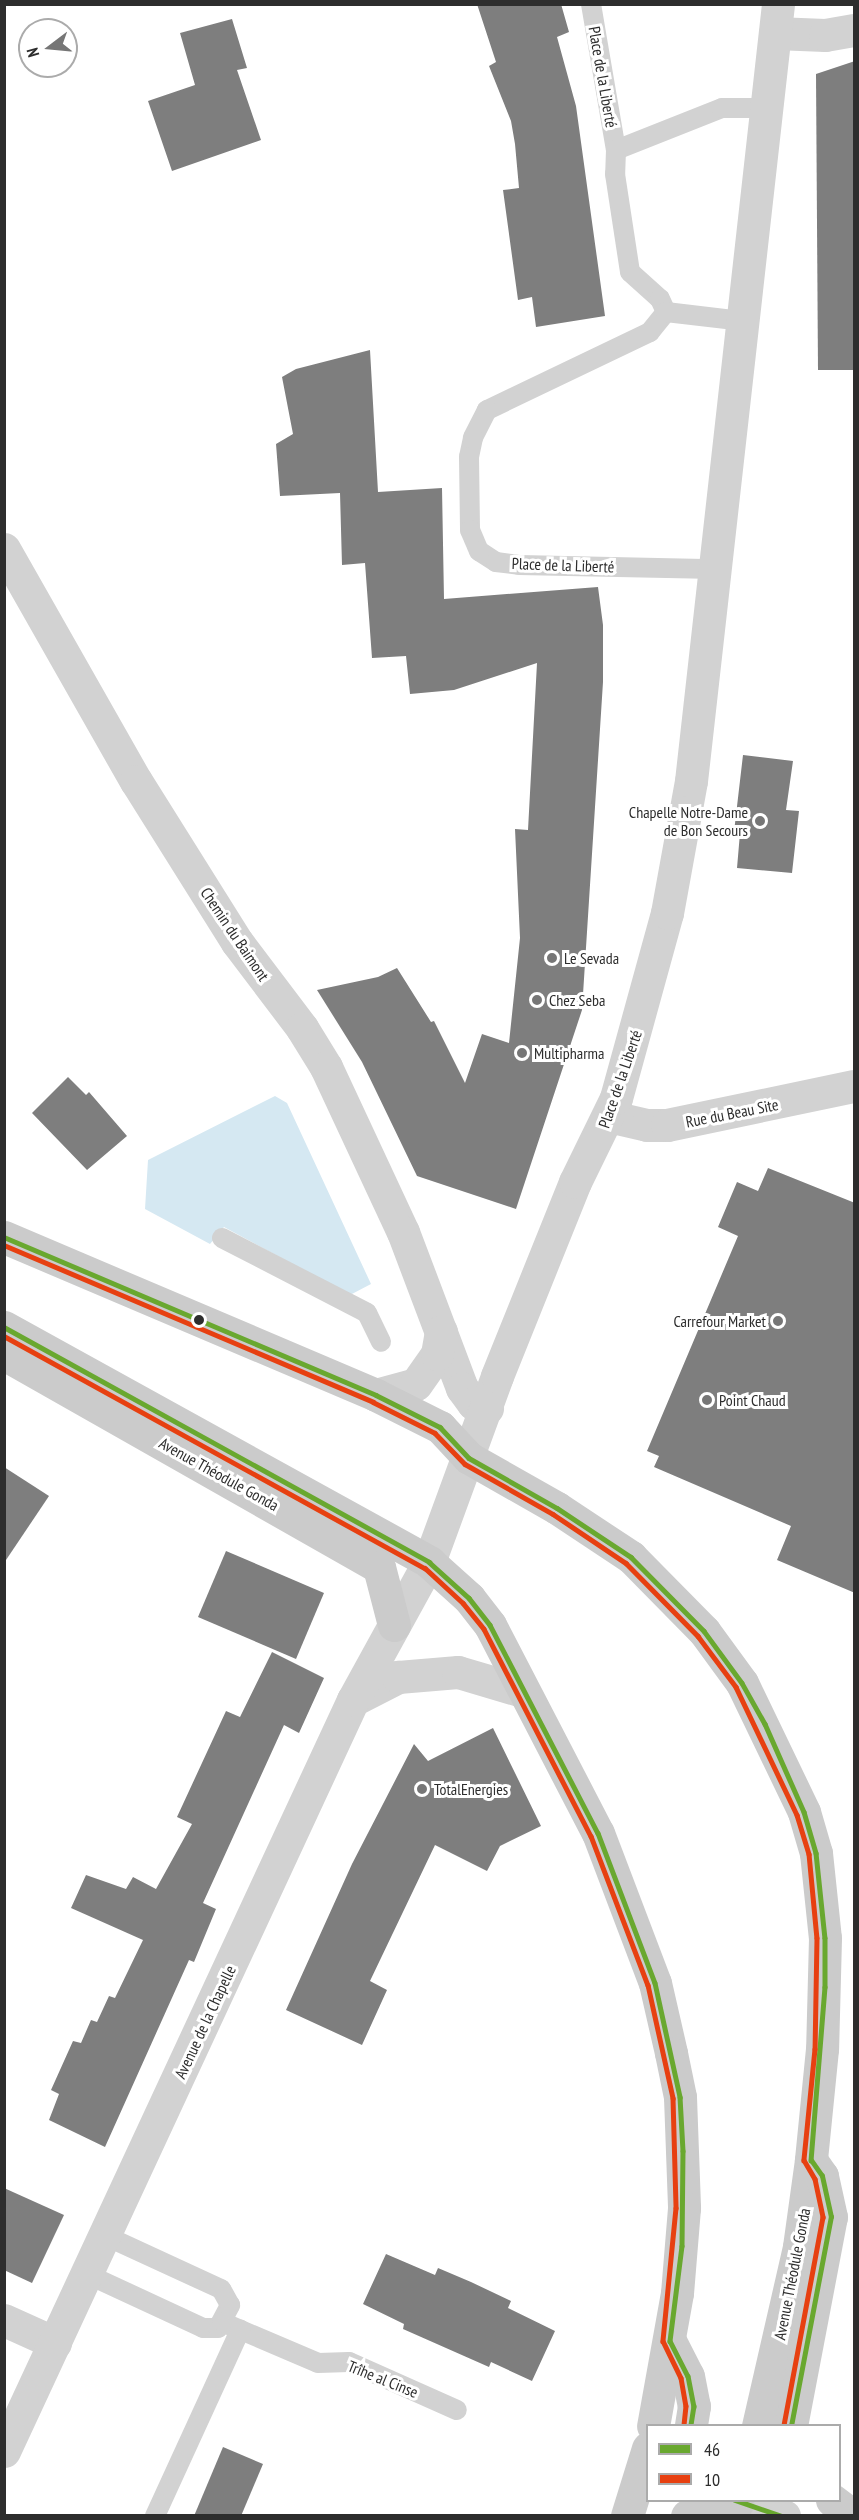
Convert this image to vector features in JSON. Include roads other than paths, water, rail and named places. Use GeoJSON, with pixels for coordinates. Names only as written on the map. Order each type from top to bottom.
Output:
{"type":"FeatureCollection","features":[{"type":"Feature","properties":{"kind":"main road","name":"Avenue Théodule Gonda"},"geometry":{"type":"LineString","coordinates":[[4,1237],[376,1395],[440,1427],[469,1458],[623,1552],[704,1631],[742,1683],[765,1724],[804,1812],[816,1853],[825,1938],[822,2049],[811,2160],[799,2247],[758,2424]]}},
{"type":"Feature","properties":{"kind":"main road","name":"Avenue Théodule Gonda"},"geometry":{"type":"LineString","coordinates":[[4,1327],[429,1562],[468,1598],[490,1625],[522,1691],[572,1779],[621,1889],[655,1983],[680,2097],[683,2151],[682,2246],[670,2341],[653,2424]]}},
{"type":"Feature","properties":{"kind":"main road","name":"Avenue Théodule Gonda"},"geometry":{"type":"LineString","coordinates":[[4,1354],[379,1567],[394,1625]]}},
{"type":"Feature","properties":{"kind":"main road"},"geometry":{"type":"LineString","coordinates":[[791,2424],[831,2217],[822,2176],[811,2160]]}},
{"type":"Feature","properties":{"kind":"main road"},"geometry":{"type":"LineString","coordinates":[[670,2341],[688,2376],[694,2406],[691,2424]]}},
{"type":"Feature","properties":{"kind":"main road"},"geometry":{"type":"LineString","coordinates":[[627,2516],[646,2454]]}},
{"type":"Feature","properties":{"kind":"main road"},"geometry":{"type":"LineString","coordinates":[[835,2502],[853,2516]]}},
{"type":"Feature","properties":{"kind":"main road"},"geometry":{"type":"LineString","coordinates":[[687,2516],[735,2505]]}},
{"type":"Feature","properties":{"kind":"street"},"geometry":{"type":"LineString","coordinates":[[777,19],[813,36],[855,30]]}},
{"type":"Feature","properties":{"kind":"street","name":"Place de la Liberté"},"geometry":{"type":"LineString","coordinates":[[429,1562],[575,1182],[608,1116],[638,1026],[678,860],[716,569],[777,19]]}},
{"type":"Feature","properties":{"kind":"street","name":"Chemin du Baimont"},"geometry":{"type":"LineString","coordinates":[[4,549],[136,781],[237,942],[302,1028],[326,1067],[403,1232],[462,1388],[473,1403],[487,1408]]}},
{"type":"Feature","properties":{"kind":"street","name":"Rue du Beau Site"},"geometry":{"type":"LineString","coordinates":[[608,1116],[647,1125],[667,1125],[855,1086]]}},
{"type":"Feature","properties":{"kind":"street"},"geometry":{"type":"LineString","coordinates":[[376,1395],[416,1384],[437,1354],[441,1331]]}},
{"type":"Feature","properties":{"kind":"street","name":"Avenue de la Chapelle"},"geometry":{"type":"LineString","coordinates":[[4,2451],[88,2275],[353,1700],[429,1562]]}},
{"type":"Feature","properties":{"kind":"street"},"geometry":{"type":"LineString","coordinates":[[353,1700],[398,1677],[458,1672],[522,1691]]}},
{"type":"Feature","properties":{"kind":"street"},"geometry":{"type":"LineString","coordinates":[[4,2320],[55,2343]]}},
{"type":"Feature","properties":{"kind":"street"},"geometry":{"type":"LineString","coordinates":[[735,2505],[784,2516]]}},
{"type":"Feature","properties":{"kind":"lane","name":"Place de la Liberté"},"geometry":{"type":"LineString","coordinates":[[591,4],[616,150],[615,174],[630,272],[660,299],[666,312],[650,332],[487,410],[479,420],[469,457],[470,530],[479,551],[496,562],[519,566],[716,569]]}},
{"type":"Feature","properties":{"kind":"lane","name":"Place de la Liberté"},"geometry":{"type":"LineString","coordinates":[[616,150],[722,108],[768,108]]}},
{"type":"Feature","properties":{"kind":"lane"},"geometry":{"type":"LineString","coordinates":[[666,312],[743,321]]}},
{"type":"Feature","properties":{"kind":"lane"},"geometry":{"type":"LineString","coordinates":[[222,1238],[366,1313],[381,1342]]}},
{"type":"Feature","properties":{"kind":"lane"},"geometry":{"type":"LineString","coordinates":[[106,2236],[221,2289],[230,2305],[222,2322]]}},
{"type":"Feature","properties":{"kind":"lane","name":"Trîhe al Cinse"},"geometry":{"type":"LineString","coordinates":[[88,2275],[203,2328],[218,2328],[222,2322],[318,2363],[349,2362],[457,2410]]}},
{"type":"Feature","properties":{"kind":"lane"},"geometry":{"type":"LineString","coordinates":[[155,2516],[240,2330]]}},
{"type":"Feature","properties":{"kind":"water"},"geometry":{"type":"Polygon","coordinates":[[[275,1096],[287,1103],[371,1284],[350,1295],[224,1227],[210,1244],[145,1209],[148,1160],[275,1096]]]}},
{"type":"Feature","properties":{"kind":"place","name":"Chapelle Notre-Dame de Bon Secours"},"geometry":{"type":"Point","coordinates":[760,821]}},
{"type":"Feature","properties":{"kind":"place","name":"Le Sevada"},"geometry":{"type":"Point","coordinates":[552,958]}},
{"type":"Feature","properties":{"kind":"place","name":"Chez Seba"},"geometry":{"type":"Point","coordinates":[537,1000]}},
{"type":"Feature","properties":{"kind":"place","name":"Multipharma"},"geometry":{"type":"Point","coordinates":[522,1053]}},
{"type":"Feature","properties":{"kind":"place","name":"Carrefour Market"},"geometry":{"type":"Point","coordinates":[778,1321]}},
{"type":"Feature","properties":{"kind":"place","name":"Point Chaud"},"geometry":{"type":"Point","coordinates":[707,1400]}},
{"type":"Feature","properties":{"kind":"place","name":"TotalEnergies"},"geometry":{"type":"Point","coordinates":[422,1789]}}]}
